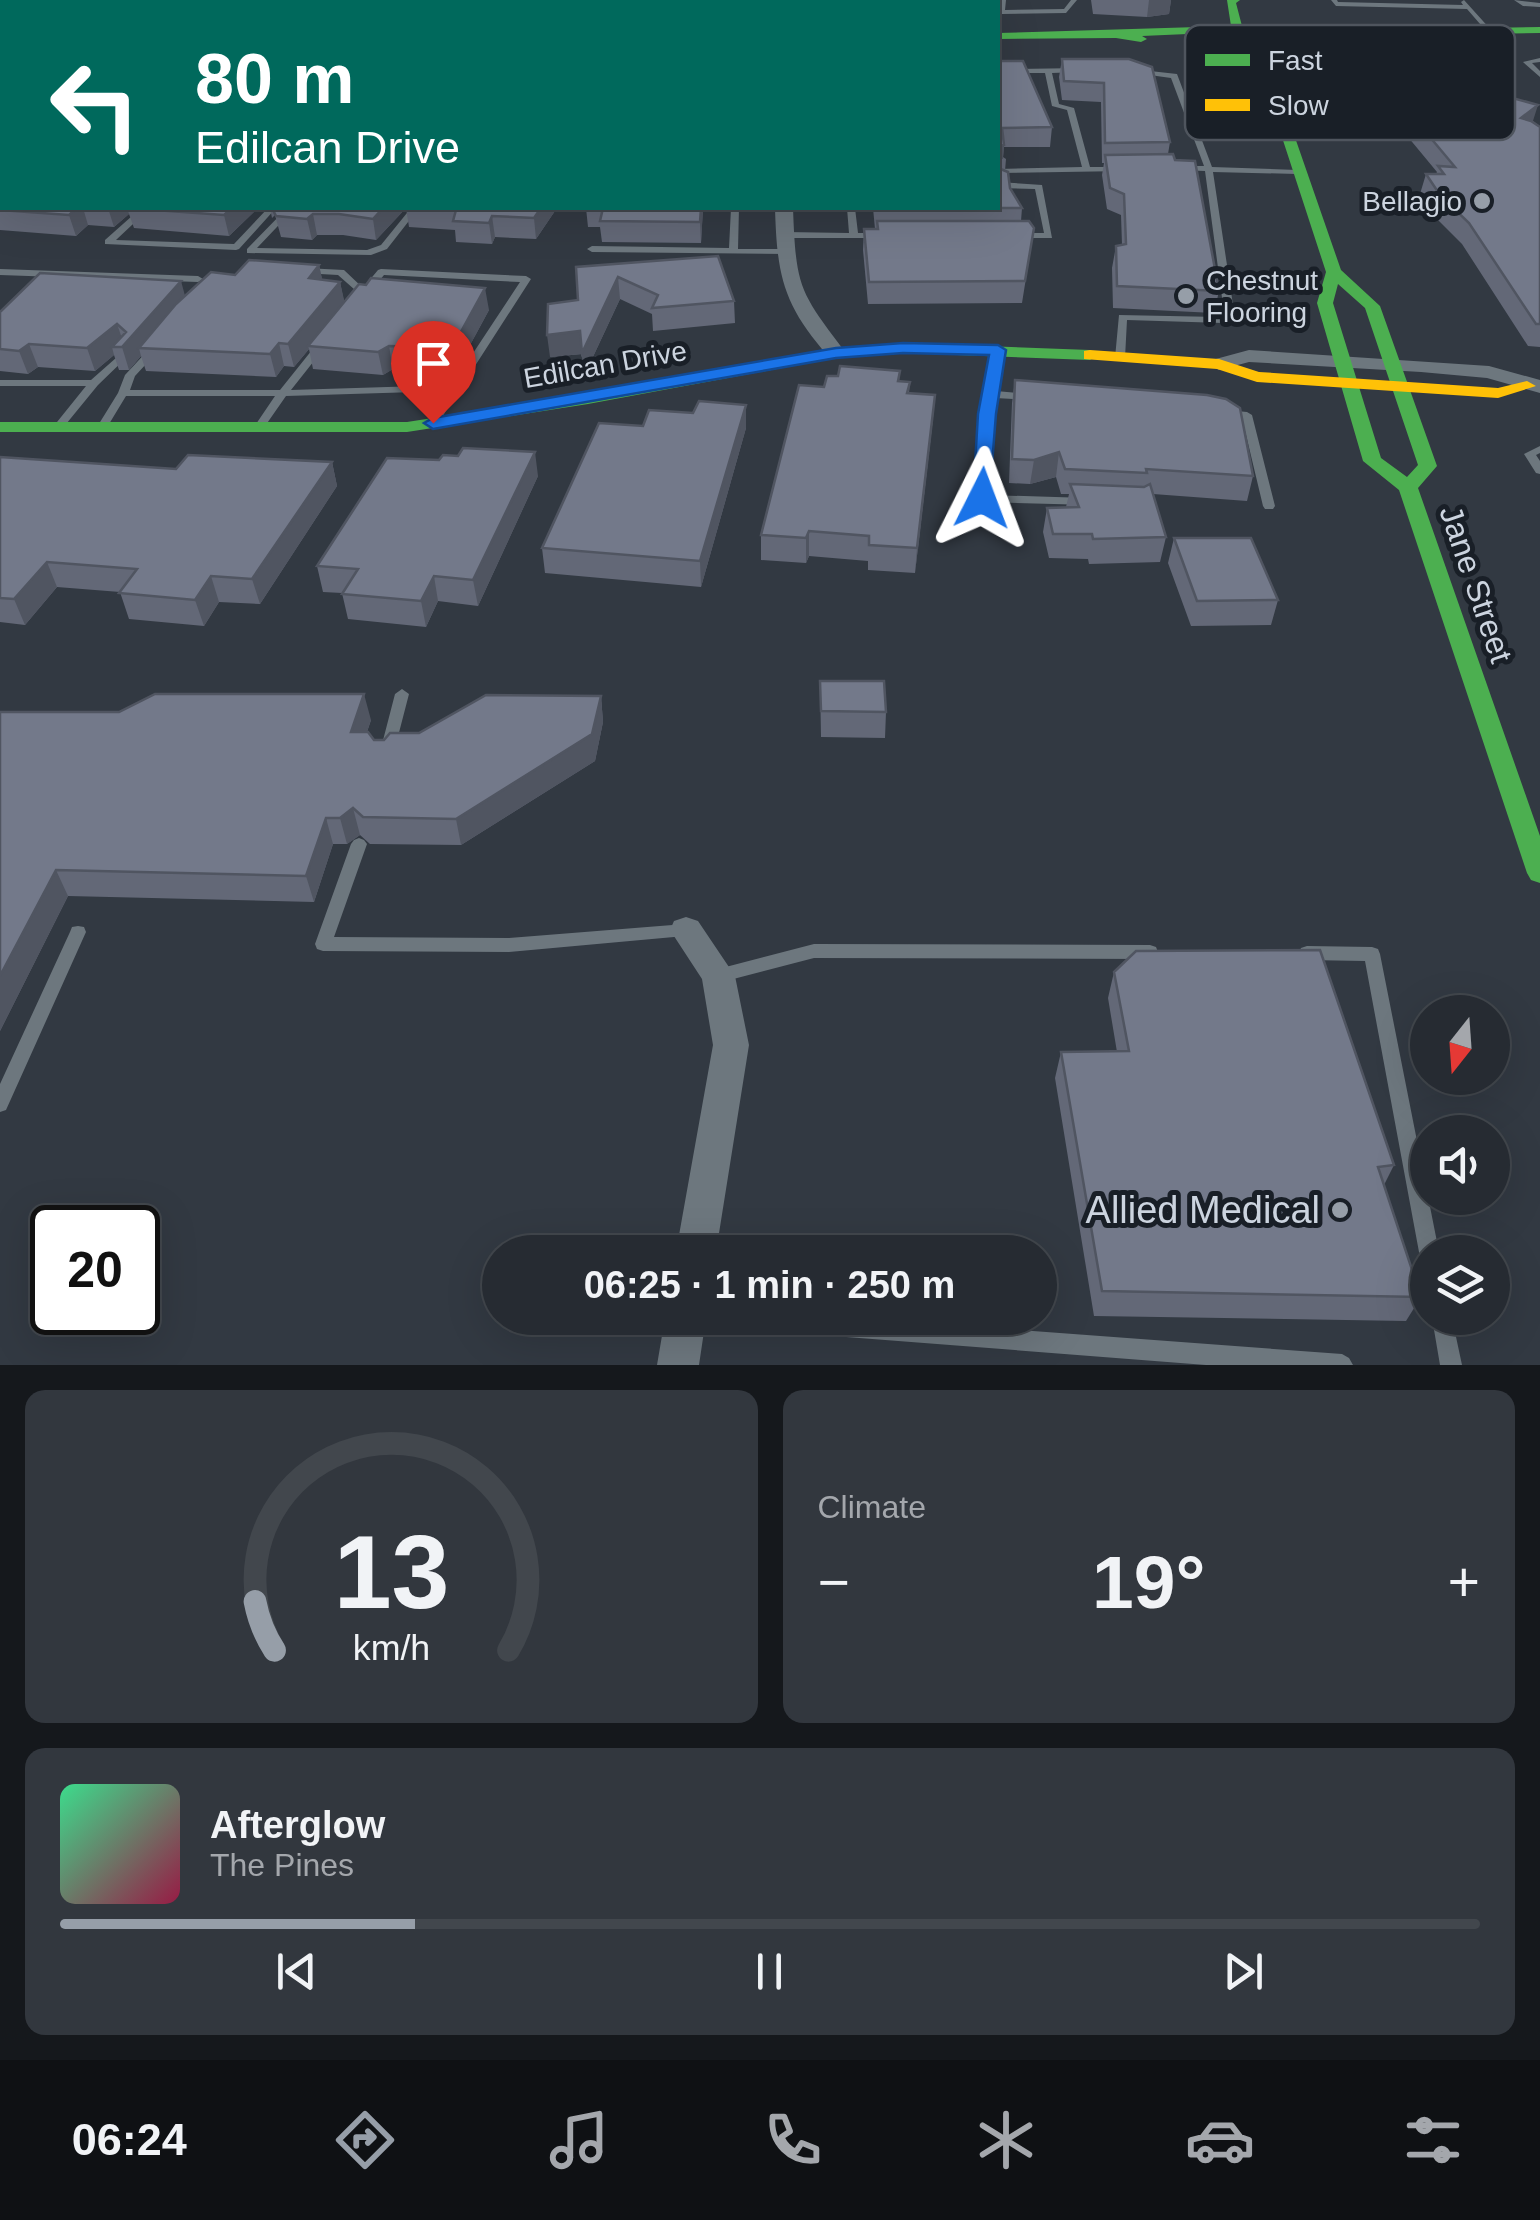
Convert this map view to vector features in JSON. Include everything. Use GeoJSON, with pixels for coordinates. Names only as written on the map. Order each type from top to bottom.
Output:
{"type":"FeatureCollection","features":[{"type":"Feature","properties":{"kind":"main road","name":"Jane Street"},"geometry":{"type":"LineString","coordinates":[[1235,0],[1231,2],[1237,25]]}},
{"type":"Feature","properties":{"kind":"main road"},"geometry":{"type":"LineString","coordinates":[[1262,2],[1271,25]]}},
{"type":"Feature","properties":{"kind":"main road"},"geometry":{"type":"LineString","coordinates":[[1515,30],[1540,30]]}},
{"type":"Feature","properties":{"kind":"main road"},"geometry":{"type":"LineString","coordinates":[[1000,36],[1185,32]]}},
{"type":"Feature","properties":{"kind":"main road","name":"Jane Street"},"geometry":{"type":"LineString","coordinates":[[1288,140],[1334,272],[1372,306],[1428,466],[1408,486]]}},
{"type":"Feature","properties":{"kind":"main road","name":"Jane Street"},"geometry":{"type":"LineString","coordinates":[[1334,272],[1325,302],[1372,461],[1408,486],[1540,873]]}},
{"type":"Feature","properties":{"kind":"main road","name":"Edilcan Drive"},"geometry":{"type":"LineString","coordinates":[[0,427],[433,423],[836,353],[903,348],[1219,364],[1257,377],[1345,371],[1395,375],[1498,393],[1534,386]]}},
{"type":"Feature","properties":{"kind":"street"},"geometry":{"type":"LineString","coordinates":[[784,210],[785,270],[796,306],[836,353]]}},
{"type":"Feature","properties":{"kind":"street"},"geometry":{"type":"LineString","coordinates":[[686,930],[718,976],[731,1045],[699,1235]]}},
{"type":"Feature","properties":{"kind":"street"},"geometry":{"type":"LineString","coordinates":[[678,1365],[683,1335]]}},
{"type":"Feature","properties":{"kind":"lane"},"geometry":{"type":"LineString","coordinates":[[1000,36],[1002,0]]}},
{"type":"Feature","properties":{"kind":"lane"},"geometry":{"type":"LineString","coordinates":[[1036,12],[1037,0]]}},
{"type":"Feature","properties":{"kind":"lane"},"geometry":{"type":"LineString","coordinates":[[1002,12],[1066,10],[1074,0]]}},
{"type":"Feature","properties":{"kind":"lane"},"geometry":{"type":"LineString","coordinates":[[1334,0],[1336,4],[1465,3],[1485,25]]}},
{"type":"Feature","properties":{"kind":"lane"},"geometry":{"type":"LineString","coordinates":[[1517,0],[1525,5],[1540,5]]}},
{"type":"Feature","properties":{"kind":"lane"},"geometry":{"type":"LineString","coordinates":[[1540,60],[1527,62],[1540,75]]}},
{"type":"Feature","properties":{"kind":"lane"},"geometry":{"type":"LineString","coordinates":[[1048,70],[1056,106],[1070,108],[1087,170]]}},
{"type":"Feature","properties":{"kind":"lane"},"geometry":{"type":"LineString","coordinates":[[1000,71],[1085,70]]}},
{"type":"Feature","properties":{"kind":"lane"},"geometry":{"type":"LineString","coordinates":[[1122,70],[1159,71],[1174,76],[1185,105]]}},
{"type":"Feature","properties":{"kind":"lane"},"geometry":{"type":"LineString","coordinates":[[1120,358],[1122,318],[1223,320],[1228,305],[1208,167],[1198,140]]}},
{"type":"Feature","properties":{"kind":"lane"},"geometry":{"type":"LineString","coordinates":[[1174,168],[1298,172]]}},
{"type":"Feature","properties":{"kind":"lane"},"geometry":{"type":"LineString","coordinates":[[1000,171],[1139,169]]}},
{"type":"Feature","properties":{"kind":"lane"},"geometry":{"type":"LineString","coordinates":[[1000,184],[1039,186],[1049,236],[1010,236]]}},
{"type":"Feature","properties":{"kind":"lane"},"geometry":{"type":"LineString","coordinates":[[144,210],[108,242],[236,247],[270,210]]}},
{"type":"Feature","properties":{"kind":"lane"},"geometry":{"type":"LineString","coordinates":[[289,210],[250,251],[368,253],[384,247],[413,210]]}},
{"type":"Feature","properties":{"kind":"lane"},"geometry":{"type":"LineString","coordinates":[[733,251],[735,210]]}},
{"type":"Feature","properties":{"kind":"lane"},"geometry":{"type":"LineString","coordinates":[[851,210],[854,236]]}},
{"type":"Feature","properties":{"kind":"lane"},"geometry":{"type":"LineString","coordinates":[[592,249],[733,251],[854,236],[893,236]]}},
{"type":"Feature","properties":{"kind":"lane"},"geometry":{"type":"LineString","coordinates":[[304,271],[321,252]]}},
{"type":"Feature","properties":{"kind":"lane"},"geometry":{"type":"LineString","coordinates":[[289,271],[341,272],[363,294]]}},
{"type":"Feature","properties":{"kind":"lane"},"geometry":{"type":"LineString","coordinates":[[0,272],[198,279]]}},
{"type":"Feature","properties":{"kind":"lane"},"geometry":{"type":"LineString","coordinates":[[351,308],[381,272],[526,279],[433,423]]}},
{"type":"Feature","properties":{"kind":"lane"},"geometry":{"type":"LineString","coordinates":[[102,427],[130,375],[168,335]]}},
{"type":"Feature","properties":{"kind":"lane"},"geometry":{"type":"LineString","coordinates":[[259,426],[328,336]]}},
{"type":"Feature","properties":{"kind":"lane"},"geometry":{"type":"LineString","coordinates":[[998,350],[990,394],[982,498],[1100,502]]}},
{"type":"Feature","properties":{"kind":"lane"},"geometry":{"type":"LineString","coordinates":[[58,427],[125,353]]}},
{"type":"Feature","properties":{"kind":"lane"},"geometry":{"type":"LineString","coordinates":[[0,383],[94,383]]}},
{"type":"Feature","properties":{"kind":"lane"},"geometry":{"type":"LineString","coordinates":[[123,393],[454,388]]}},
{"type":"Feature","properties":{"kind":"lane"},"geometry":{"type":"LineString","coordinates":[[990,394],[1050,399]]}},
{"type":"Feature","properties":{"kind":"lane"},"geometry":{"type":"LineString","coordinates":[[1208,412],[1247,415],[1268,506]]}},
{"type":"Feature","properties":{"kind":"lane"},"geometry":{"type":"LineString","coordinates":[[1540,448],[1530,454],[1540,470]]}},
{"type":"Feature","properties":{"kind":"lane"},"geometry":{"type":"LineString","coordinates":[[385,758],[402,694]]}},
{"type":"Feature","properties":{"kind":"lane"},"geometry":{"type":"LineString","coordinates":[[359,844],[323,944],[509,945],[686,930]]}},
{"type":"Feature","properties":{"kind":"lane"},"geometry":{"type":"LineString","coordinates":[[0,1104],[78,932]]}},
{"type":"Feature","properties":{"kind":"lane"},"geometry":{"type":"LineString","coordinates":[[718,976],[814,950],[1172,952]]}},
{"type":"Feature","properties":{"kind":"lane"},"geometry":{"type":"LineString","coordinates":[[1292,953],[1372,954],[1426,1235]]}},
{"type":"Feature","properties":{"kind":"lane"},"geometry":{"type":"LineString","coordinates":[[952,1335],[1342,1365]]}},
{"type":"Feature","properties":{"kind":"lane"},"geometry":{"type":"LineString","coordinates":[[1445,1335],[1451,1365]]}},
{"type":"Feature","properties":{"kind":"building"},"geometry":{"type":"Polygon","coordinates":[[[1062,59],[1129,59],[1152,67],[1170,142],[1105,143],[1104,83],[1064,81],[1062,59]]]}},
{"type":"Feature","properties":{"kind":"building"},"geometry":{"type":"Polygon","coordinates":[[[1000,61],[1023,61],[1052,127],[1002,128],[1004,145],[1000,146],[1000,61]]]}},
{"type":"Feature","properties":{"kind":"building"},"geometry":{"type":"Polygon","coordinates":[[[1515,99],[1538,105],[1521,118],[1540,127],[1540,324],[1536,324],[1469,223],[1440,195],[1426,174],[1444,174],[1438,166],[1455,167],[1432,140],[1515,140],[1515,99]]]}},
{"type":"Feature","properties":{"kind":"building"},"geometry":{"type":"Polygon","coordinates":[[[1173,154],[1175,160],[1195,161],[1219,291],[1117,286],[1116,246],[1126,244],[1124,194],[1110,188],[1105,155],[1173,154]]]}},
{"type":"Feature","properties":{"kind":"building"},"geometry":{"type":"Polygon","coordinates":[[[1000,169],[1008,172],[1010,188],[1022,208],[1000,208],[1000,169]]]}},
{"type":"Feature","properties":{"kind":"building"},"geometry":{"type":"Polygon","coordinates":[[[0,210],[75,210],[69,215],[0,210]]]}},
{"type":"Feature","properties":{"kind":"building"},"geometry":{"type":"Polygon","coordinates":[[[155,210],[230,210],[224,215],[155,210]]]}},
{"type":"Feature","properties":{"kind":"building"},"geometry":{"type":"Polygon","coordinates":[[[273,210],[381,210],[373,219],[339,214],[313,214],[307,219],[276,216],[273,210]]]}},
{"type":"Feature","properties":{"kind":"building"},"geometry":{"type":"Polygon","coordinates":[[[456,210],[540,210],[534,218],[492,216],[489,223],[453,221],[456,210]]]}},
{"type":"Feature","properties":{"kind":"building"},"geometry":{"type":"Polygon","coordinates":[[[603,210],[701,210],[700,222],[600,221],[603,210]]]}},
{"type":"Feature","properties":{"kind":"building"},"geometry":{"type":"Polygon","coordinates":[[[877,221],[1029,221],[1034,228],[1025,281],[869,282],[864,229],[878,229],[877,221]]]}},
{"type":"Feature","properties":{"kind":"building"},"geometry":{"type":"Polygon","coordinates":[[[718,256],[734,301],[652,308],[658,295],[618,277],[582,353],[580,331],[547,335],[548,304],[578,300],[576,267],[718,256]]]}},
{"type":"Feature","properties":{"kind":"building"},"geometry":{"type":"Polygon","coordinates":[[[249,260],[319,265],[309,278],[340,282],[288,344],[279,343],[270,354],[139,348],[176,304],[211,272],[235,275],[249,260]]]}},
{"type":"Feature","properties":{"kind":"building"},"geometry":{"type":"Polygon","coordinates":[[[40,273],[181,281],[122,347],[112,347],[126,332],[117,324],[87,348],[29,344],[19,351],[0,349],[0,312],[40,273]]]}},
{"type":"Feature","properties":{"kind":"building"},"geometry":{"type":"Polygon","coordinates":[[[371,278],[485,288],[452,348],[389,346],[378,352],[308,346],[359,284],[366,285],[371,278]]]}},
{"type":"Feature","properties":{"kind":"building"},"geometry":{"type":"Polygon","coordinates":[[[840,366],[900,371],[898,381],[910,382],[907,393],[935,395],[917,548],[869,545],[869,536],[809,531],[806,538],[761,535],[799,385],[824,387],[827,376],[838,376],[840,366]]]}},
{"type":"Feature","properties":{"kind":"building"},"geometry":{"type":"Polygon","coordinates":[[[1015,380],[1226,399],[1240,408],[1253,476],[1146,469],[1147,473],[1065,469],[1059,452],[1034,460],[1012,459],[1015,380]]]}},
{"type":"Feature","properties":{"kind":"building"},"geometry":{"type":"Polygon","coordinates":[[[699,401],[746,405],[700,561],[542,548],[599,423],[643,426],[649,410],[693,413],[699,401]]]}},
{"type":"Feature","properties":{"kind":"building"},"geometry":{"type":"Polygon","coordinates":[[[463,448],[535,452],[473,580],[434,576],[421,601],[342,594],[358,569],[317,566],[387,458],[439,460],[443,455],[458,456],[463,448]]]}},
{"type":"Feature","properties":{"kind":"building"},"geometry":{"type":"Polygon","coordinates":[[[188,455],[332,462],[252,579],[211,576],[195,600],[119,593],[137,569],[47,562],[14,599],[0,598],[0,457],[176,469],[188,455]]]}},
{"type":"Feature","properties":{"kind":"building"},"geometry":{"type":"Polygon","coordinates":[[[1070,484],[1150,484],[1166,537],[1093,539],[1092,534],[1053,534],[1047,508],[1079,507],[1070,484]]]}},
{"type":"Feature","properties":{"kind":"building"},"geometry":{"type":"Polygon","coordinates":[[[1174,538],[1251,538],[1278,600],[1197,601],[1174,538]]]}},
{"type":"Feature","properties":{"kind":"building"},"geometry":{"type":"Polygon","coordinates":[[[820,681],[884,681],[886,712],[821,711],[820,681]]]}},
{"type":"Feature","properties":{"kind":"building"},"geometry":{"type":"Polygon","coordinates":[[[155,694],[364,694],[351,732],[368,732],[374,740],[384,740],[390,733],[419,733],[486,695],[601,696],[592,734],[456,819],[363,817],[353,808],[340,818],[326,818],[306,876],[56,870],[0,976],[0,712],[119,712],[155,694]]]}},
{"type":"Feature","properties":{"kind":"building"},"geometry":{"type":"Polygon","coordinates":[[[1320,950],[1394,1165],[1378,1167],[1410,1264],[1410,1297],[1102,1291],[1061,1052],[1129,1051],[1114,972],[1136,951],[1320,950]]]}},
{"type":"Feature","properties":{"kind":"traffic: fast"},"geometry":{"type":"LineString","coordinates":[[1235,0],[1231,2],[1236,25]]}},
{"type":"Feature","properties":{"kind":"traffic: fast"},"geometry":{"type":"LineString","coordinates":[[1116,35],[1185,28]]}},
{"type":"Feature","properties":{"kind":"traffic: fast"},"geometry":{"type":"LineString","coordinates":[[1515,30],[1540,30]]}},
{"type":"Feature","properties":{"kind":"traffic: fast"},"geometry":{"type":"LineString","coordinates":[[1000,36],[1116,35],[1141,39]]}},
{"type":"Feature","properties":{"kind":"traffic: fast"},"geometry":{"type":"LineString","coordinates":[[1289,140],[1334,272],[1372,306],[1428,466],[1408,487]]}},
{"type":"Feature","properties":{"kind":"traffic: fast"},"geometry":{"type":"LineString","coordinates":[[1334,272],[1325,303],[1372,461],[1408,487],[1540,873]]}},
{"type":"Feature","properties":{"kind":"traffic: fast"},"geometry":{"type":"LineString","coordinates":[[0,427],[407,427],[588,399],[836,353],[903,348],[1090,355]]}},
{"type":"Feature","properties":{"kind":"traffic: slow"},"geometry":{"type":"LineString","coordinates":[[1090,355],[1219,364],[1257,377],[1498,393],[1527,386]]}},
{"type":"Feature","properties":{"kind":"place","name":"Bellagio"},"geometry":{"type":"Point","coordinates":[1482,201]}},
{"type":"Feature","properties":{"kind":"place","name":"Chestnut Flooring"},"geometry":{"type":"Point","coordinates":[1186,296]}},
{"type":"Feature","properties":{"kind":"place","name":"Allied Medical"},"geometry":{"type":"Point","coordinates":[1340,1210]}},
{"type":"Feature","properties":{"kind":"route"},"geometry":{"type":"LineString","coordinates":[[433,423],[836,353],[903,348],[998,350],[987,414],[982,498]]}}]}
